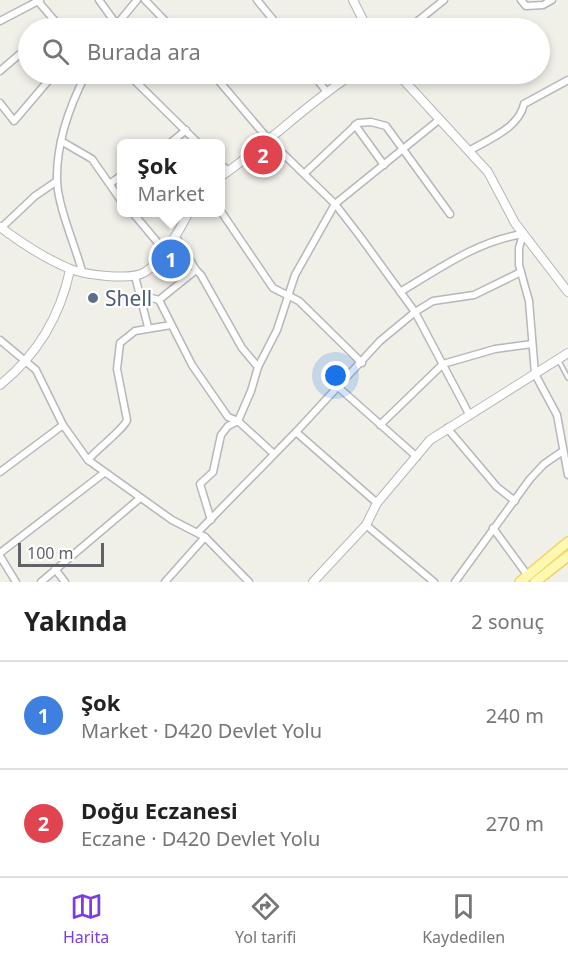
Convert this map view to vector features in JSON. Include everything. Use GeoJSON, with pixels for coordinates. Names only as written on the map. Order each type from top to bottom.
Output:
{"type":"FeatureCollection","features":[{"type":"Feature","properties":{"kind":"main road"},"geometry":{"type":"LineString","coordinates":[[527,580],[568,542]]}},
{"type":"Feature","properties":{"kind":"main road"},"geometry":{"type":"LineString","coordinates":[[527,580],[568,555]]}},
{"type":"Feature","properties":{"kind":"street"},"geometry":{"type":"LineString","coordinates":[[0,21],[38,0],[53,18]]}},
{"type":"Feature","properties":{"kind":"street"},"geometry":{"type":"LineString","coordinates":[[99,0],[110,18]]}},
{"type":"Feature","properties":{"kind":"street"},"geometry":{"type":"LineString","coordinates":[[123,18],[137,0]]}},
{"type":"Feature","properties":{"kind":"street"},"geometry":{"type":"LineString","coordinates":[[145,0],[162,18]]}},
{"type":"Feature","properties":{"kind":"street"},"geometry":{"type":"LineString","coordinates":[[257,0],[272,18]]}},
{"type":"Feature","properties":{"kind":"street"},"geometry":{"type":"LineString","coordinates":[[352,0],[362,18]]}},
{"type":"Feature","properties":{"kind":"street"},"geometry":{"type":"LineString","coordinates":[[422,18],[444,0]]}},
{"type":"Feature","properties":{"kind":"street"},"geometry":{"type":"LineString","coordinates":[[520,0],[526,6],[532,7],[552,0]]}},
{"type":"Feature","properties":{"kind":"street"},"geometry":{"type":"LineString","coordinates":[[0,71],[18,56]]}},
{"type":"Feature","properties":{"kind":"street"},"geometry":{"type":"LineString","coordinates":[[469,151],[503,131],[522,115],[524,104],[568,80]]}},
{"type":"Feature","properties":{"kind":"street"},"geometry":{"type":"LineString","coordinates":[[0,103],[15,121],[46,84]]}},
{"type":"Feature","properties":{"kind":"street"},"geometry":{"type":"LineString","coordinates":[[80,84],[71,101],[61,141],[57,181],[82,271]]}},
{"type":"Feature","properties":{"kind":"street"},"geometry":{"type":"LineString","coordinates":[[138,84],[194,139]]}},
{"type":"Feature","properties":{"kind":"street"},"geometry":{"type":"LineString","coordinates":[[223,84],[269,140],[335,204],[415,312],[469,414]]}},
{"type":"Feature","properties":{"kind":"street"},"geometry":{"type":"LineString","coordinates":[[321,84],[326,91]]}},
{"type":"Feature","properties":{"kind":"street"},"geometry":{"type":"LineString","coordinates":[[225,174],[337,84]]}},
{"type":"Feature","properties":{"kind":"street"},"geometry":{"type":"LineString","coordinates":[[407,84],[488,172],[523,234],[568,292]]}},
{"type":"Feature","properties":{"kind":"street"},"geometry":{"type":"LineString","coordinates":[[211,520],[200,484],[213,472],[221,435],[228,426],[238,420],[251,391],[258,367],[277,330],[295,275],[335,204],[440,119]]}},
{"type":"Feature","properties":{"kind":"street"},"geometry":{"type":"LineString","coordinates":[[305,173],[355,125],[371,122],[386,126],[405,149],[450,214]]}},
{"type":"Feature","properties":{"kind":"street"},"geometry":{"type":"LineString","coordinates":[[355,125],[384,165]]}},
{"type":"Feature","properties":{"kind":"street"},"geometry":{"type":"LineString","coordinates":[[175,139],[186,130]]}},
{"type":"Feature","properties":{"kind":"street"},"geometry":{"type":"LineString","coordinates":[[61,141],[92,159],[117,193]]}},
{"type":"Feature","properties":{"kind":"street"},"geometry":{"type":"LineString","coordinates":[[225,168],[229,171]]}},
{"type":"Feature","properties":{"kind":"street"},"geometry":{"type":"LineString","coordinates":[[111,183],[117,179]]}},
{"type":"Feature","properties":{"kind":"street"},"geometry":{"type":"LineString","coordinates":[[57,181],[35,196],[1,227],[70,270],[104,276],[135,276],[146,272],[176,237],[187,217]]}},
{"type":"Feature","properties":{"kind":"street"},"geometry":{"type":"LineString","coordinates":[[135,217],[164,250]]}},
{"type":"Feature","properties":{"kind":"street"},"geometry":{"type":"LineString","coordinates":[[225,217],[273,288],[298,301],[362,363]]}},
{"type":"Feature","properties":{"kind":"street"},"geometry":{"type":"LineString","coordinates":[[523,234],[519,248],[521,272],[529,301],[535,374],[557,415],[568,475]]}},
{"type":"Feature","properties":{"kind":"street"},"geometry":{"type":"LineString","coordinates":[[400,292],[469,251],[499,237],[523,234]]}},
{"type":"Feature","properties":{"kind":"street"},"geometry":{"type":"LineString","coordinates":[[176,237],[196,270],[201,274],[242,348],[258,367]]}},
{"type":"Feature","properties":{"kind":"street"},"geometry":{"type":"LineString","coordinates":[[0,385],[28,362],[47,331],[65,293],[70,270]]}},
{"type":"Feature","properties":{"kind":"street"},"geometry":{"type":"LineString","coordinates":[[159,300],[196,270]]}},
{"type":"Feature","properties":{"kind":"street"},"geometry":{"type":"LineString","coordinates":[[165,582],[211,520],[362,363],[380,341],[415,312],[433,301],[474,295],[521,272]]}},
{"type":"Feature","properties":{"kind":"street"},"geometry":{"type":"LineString","coordinates":[[135,276],[148,327]]}},
{"type":"Feature","properties":{"kind":"street"},"geometry":{"type":"LineString","coordinates":[[140,295],[159,300],[192,365],[228,417],[238,420],[274,454]]}},
{"type":"Feature","properties":{"kind":"street"},"geometry":{"type":"LineString","coordinates":[[88,460],[102,444],[125,426],[127,420],[117,369],[120,342],[135,331],[148,327],[171,325]]}},
{"type":"Feature","properties":{"kind":"street"},"geometry":{"type":"LineString","coordinates":[[0,340],[36,370],[63,425],[88,460],[139,499],[172,520],[202,534],[249,582]]}},
{"type":"Feature","properties":{"kind":"street"},"geometry":{"type":"LineString","coordinates":[[380,425],[443,364],[495,349],[532,344]]}},
{"type":"Feature","properties":{"kind":"street"},"geometry":{"type":"LineString","coordinates":[[313,582],[366,525],[377,503],[430,440],[568,353]]}},
{"type":"Feature","properties":{"kind":"street"},"geometry":{"type":"LineString","coordinates":[[338,387],[417,457]]}},
{"type":"Feature","properties":{"kind":"street"},"geometry":{"type":"LineString","coordinates":[[0,472],[63,425]]}},
{"type":"Feature","properties":{"kind":"street"},"geometry":{"type":"LineString","coordinates":[[447,428],[497,487],[515,501]]}},
{"type":"Feature","properties":{"kind":"street"},"geometry":{"type":"LineString","coordinates":[[296,432],[377,503]]}},
{"type":"Feature","properties":{"kind":"street"},"geometry":{"type":"LineString","coordinates":[[454,582],[493,528],[544,465],[563,451]]}},
{"type":"Feature","properties":{"kind":"street"},"geometry":{"type":"LineString","coordinates":[[16,582],[0,555],[105,473]]}},
{"type":"Feature","properties":{"kind":"street"},"geometry":{"type":"LineString","coordinates":[[40,582],[139,499]]}},
{"type":"Feature","properties":{"kind":"street"},"geometry":{"type":"LineString","coordinates":[[366,525],[434,582]]}},
{"type":"Feature","properties":{"kind":"street"},"geometry":{"type":"LineString","coordinates":[[493,528],[527,580]]}},
{"type":"Feature","properties":{"kind":"street"},"geometry":{"type":"LineString","coordinates":[[55,569],[65,582]]}},
{"type":"Feature","properties":{"kind":"lane"},"geometry":{"type":"LineString","coordinates":[[558,359],[568,378]]}},
{"type":"Feature","properties":{"kind":"place","name":"Doğu Eczanesi"},"geometry":{"type":"Point","coordinates":[263,155]}},
{"type":"Feature","properties":{"kind":"place","name":"Şok"},"geometry":{"type":"Point","coordinates":[171,259]}},
{"type":"Feature","properties":{"kind":"place","name":"Shell"},"geometry":{"type":"Point","coordinates":[93,298]}}]}
